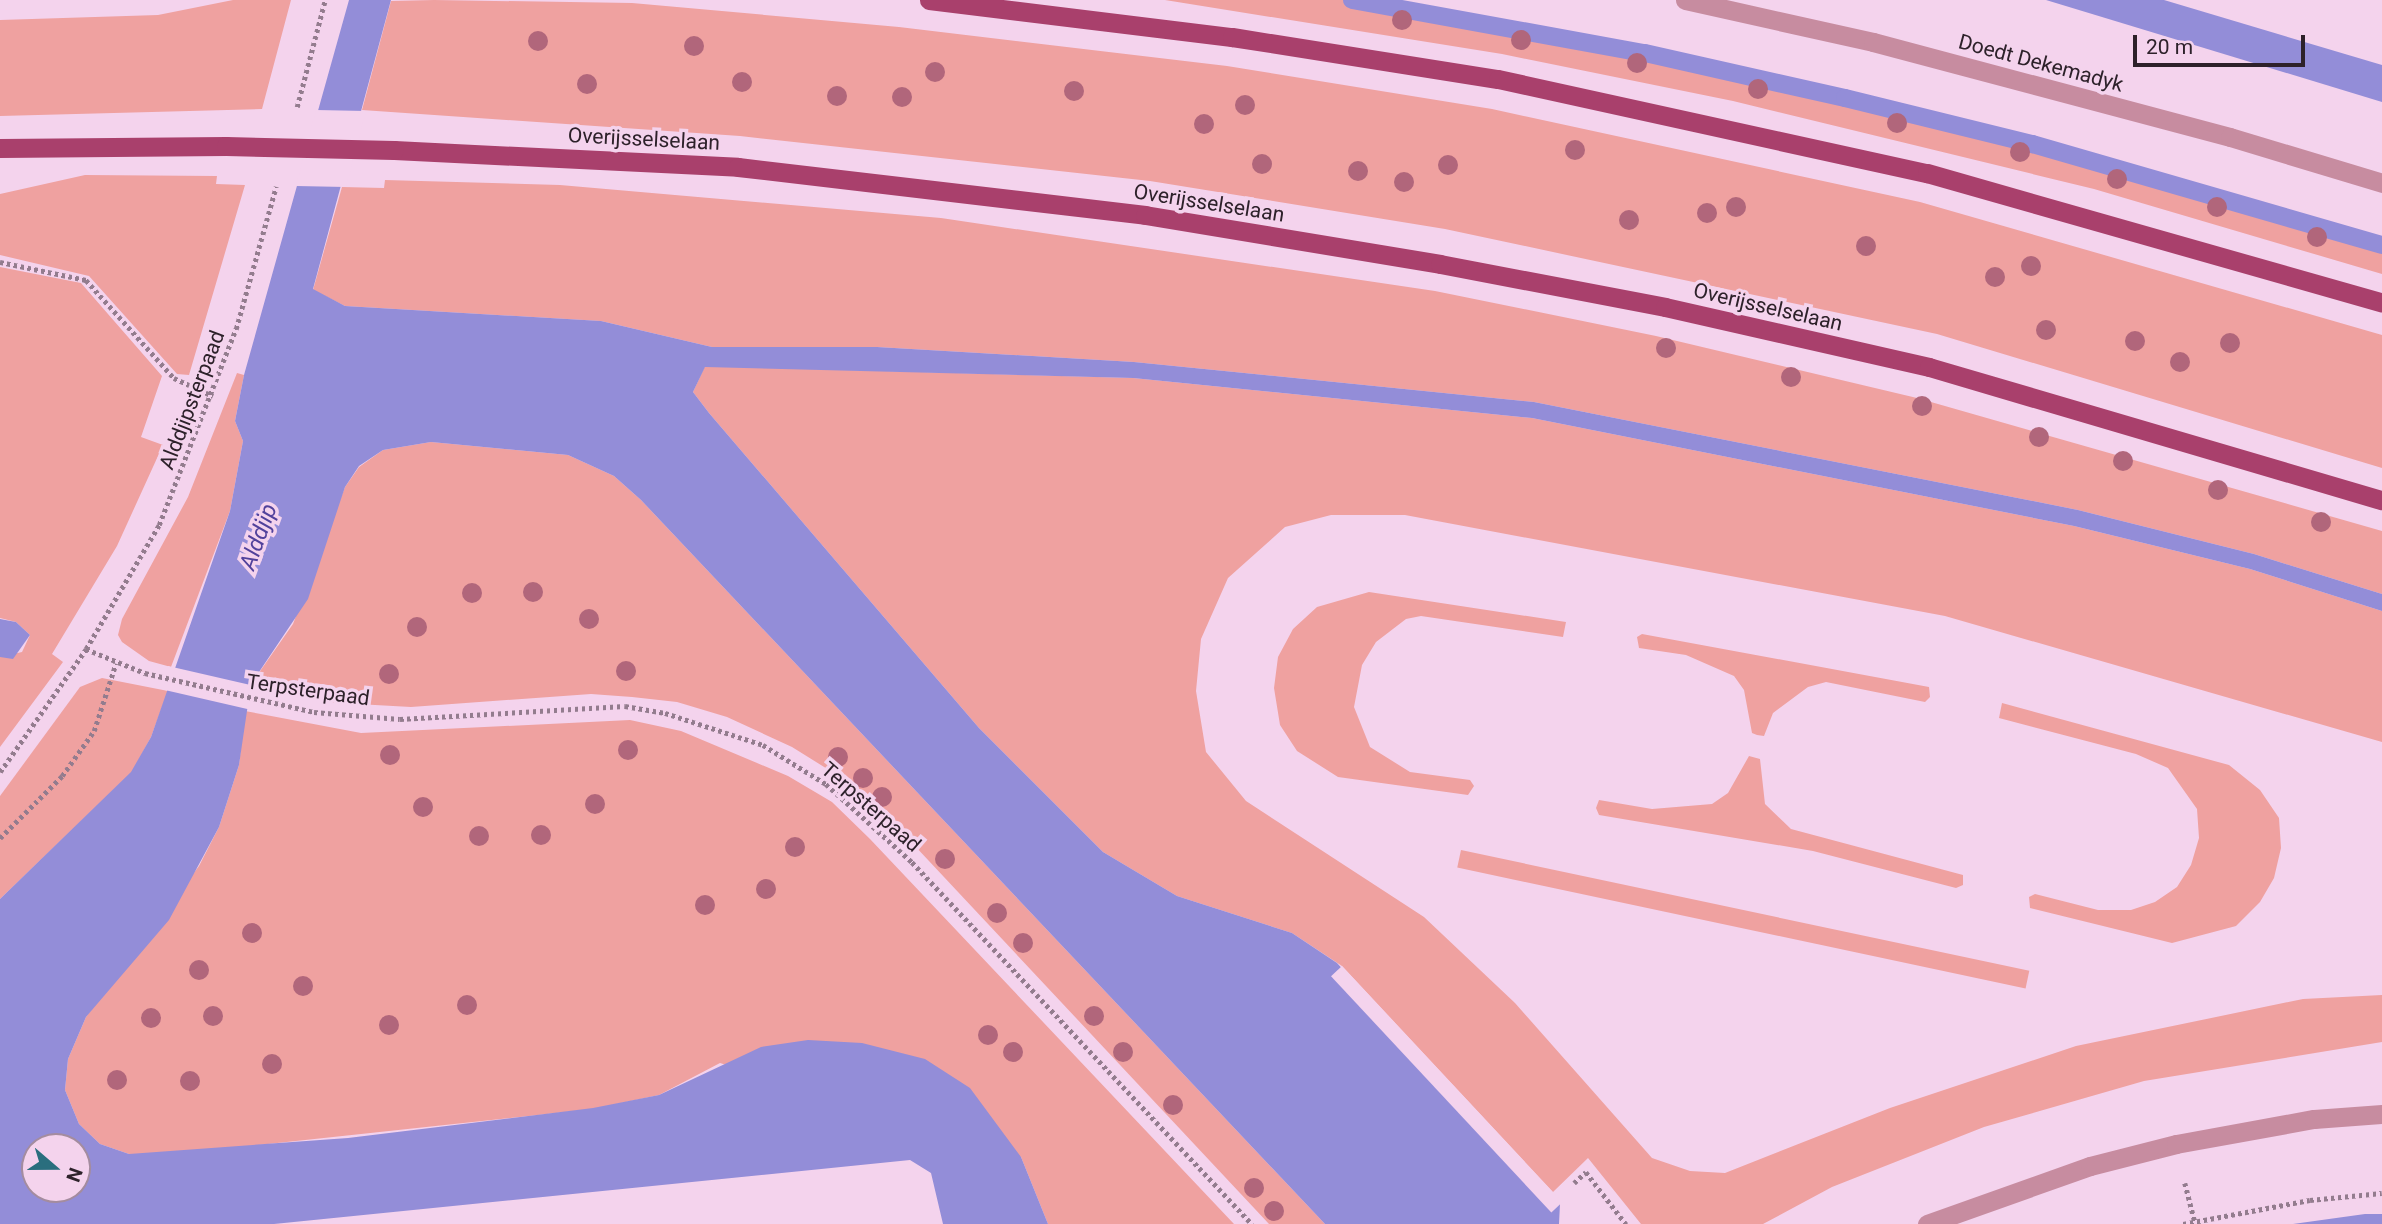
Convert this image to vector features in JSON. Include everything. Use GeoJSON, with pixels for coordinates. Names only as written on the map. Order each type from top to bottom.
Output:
{"type":"FeatureCollection","features":[{"type":"Feature","properties":{"kind":"main road"},"geometry":{"type":"LineString","coordinates":[[929,0],[1232,37],[1498,79],[1927,173],[2382,303]]}},
{"type":"Feature","properties":{"kind":"main road","name":"Overijsselselaan"},"geometry":{"type":"LineString","coordinates":[[0,148],[226,146],[394,150],[738,167],[1145,215],[1440,264],[1665,307],[1928,367],[2382,500]]}},
{"type":"Feature","properties":{"kind":"street","name":"Doedt Dekemadyk"},"geometry":{"type":"LineString","coordinates":[[1685,0],[1939,60],[2382,183]]}},
{"type":"Feature","properties":{"kind":"street"},"geometry":{"type":"LineString","coordinates":[[1927,1224],[2078,1170],[2176,1144],[2314,1119],[2382,1114]]}},
{"type":"Feature","properties":{"kind":"path"},"geometry":{"type":"LineString","coordinates":[[293,121],[325,0]]}},
{"type":"Feature","properties":{"kind":"path","name":"Alddjipsterpaad"},"geometry":{"type":"LineString","coordinates":[[0,772],[86,649],[159,525],[213,396],[280,172]]}},
{"type":"Feature","properties":{"kind":"path"},"geometry":{"type":"LineString","coordinates":[[0,262],[86,280],[174,378],[213,396]]}},
{"type":"Feature","properties":{"kind":"path","name":"Terpsterpaad"},"geometry":{"type":"LineString","coordinates":[[86,649],[145,673],[270,705],[400,719],[625,706],[665,713],[763,746],[826,784],[912,862],[1252,1224]]}},
{"type":"Feature","properties":{"kind":"path"},"geometry":{"type":"LineString","coordinates":[[0,838],[62,776],[94,731],[116,663]]}},
{"type":"Feature","properties":{"kind":"path"},"geometry":{"type":"LineString","coordinates":[[1574,1183],[1586,1172],[1626,1224]]}},
{"type":"Feature","properties":{"kind":"path"},"geometry":{"type":"LineString","coordinates":[[2183,1224],[2310,1200],[2382,1193]]}},
{"type":"Feature","properties":{"kind":"shaded area"},"geometry":{"type":"Polygon","coordinates":[[[233,0],[291,0],[262,109],[0,116],[0,20],[158,15],[233,0]]]}},
{"type":"Feature","properties":{"kind":"shaded area"},"geometry":{"type":"Polygon","coordinates":[[[1165,0],[1382,0],[1579,33],[2065,146],[2382,241],[2382,274],[2094,189],[1733,101],[1502,54],[1165,0]]]}},
{"type":"Feature","properties":{"kind":"shaded area"},"geometry":{"type":"Polygon","coordinates":[[[391,1],[632,3],[899,27],[1227,66],[1492,109],[1920,202],[2382,335],[2382,468],[1937,334],[1445,229],[1150,181],[740,136],[362,110],[391,1]]]}},
{"type":"Feature","properties":{"kind":"shaded area"},"geometry":{"type":"Polygon","coordinates":[[[85,175],[217,176],[216,184],[245,185],[189,375],[177,374],[89,276],[0,255],[0,194],[85,175]]]}},
{"type":"Feature","properties":{"kind":"shaded area"},"geometry":{"type":"Polygon","coordinates":[[[385,180],[560,185],[941,218],[1435,291],[1656,336],[1917,398],[2382,531],[2382,594],[2254,554],[2078,510],[1534,402],[1134,362],[877,347],[712,347],[601,321],[345,306],[313,290],[342,187],[384,188],[385,180]]]}},
{"type":"Feature","properties":{"kind":"shaded area"},"geometry":{"type":"Polygon","coordinates":[[[0,267],[81,283],[162,376],[141,437],[163,445],[117,546],[52,654],[63,662],[0,747],[0,657],[22,652],[30,635],[16,622],[0,618],[0,267]]]}},
{"type":"Feature","properties":{"kind":"shaded area"},"geometry":{"type":"Polygon","coordinates":[[[705,366],[1133,378],[1532,418],[2074,526],[2250,569],[2382,611],[2382,742],[1945,616],[1405,515],[1331,515],[1285,527],[1228,578],[1201,639],[1196,691],[1206,752],[1246,801],[1424,917],[1515,1003],[1652,1158],[1690,1171],[1725,1173],[1890,1108],[2076,1046],[2303,999],[2382,995],[2382,1042],[2144,1081],[1984,1127],[1832,1187],[1763,1224],[1641,1224],[1588,1158],[1553,1192],[1342,966],[1292,933],[1177,896],[1103,852],[979,728],[709,413],[693,392],[705,366]]]}},
{"type":"Feature","properties":{"kind":"shaded area"},"geometry":{"type":"Polygon","coordinates":[[[237,373],[244,375],[235,421],[243,441],[230,511],[171,667],[149,661],[122,642],[118,635],[122,619],[188,497],[237,373]]]}},
{"type":"Feature","properties":{"kind":"shaded area"},"geometry":{"type":"Polygon","coordinates":[[[431,442],[568,455],[614,476],[641,500],[1325,1224],[1269,1224],[884,813],[845,780],[792,747],[727,717],[677,702],[591,694],[411,707],[321,702],[251,684],[293,624],[345,487],[359,467],[383,450],[431,442]]]}},
{"type":"Feature","properties":{"kind":"shaded area"},"geometry":{"type":"Polygon","coordinates":[[[1369,592],[1566,622],[1563,637],[1421,616],[1406,619],[1376,642],[1362,665],[1354,707],[1370,747],[1410,772],[1470,780],[1474,786],[1468,795],[1338,777],[1297,751],[1280,725],[1274,688],[1278,657],[1293,629],[1317,607],[1369,592]]]}},
{"type":"Feature","properties":{"kind":"shaded area"},"geometry":{"type":"Polygon","coordinates":[[[1642,634],[1929,687],[1930,697],[1925,702],[1826,682],[1808,687],[1773,713],[1764,736],[1757,735],[1752,733],[1744,690],[1734,676],[1686,655],[1639,648],[1637,637],[1642,634]]]}},
{"type":"Feature","properties":{"kind":"shaded area"},"geometry":{"type":"Polygon","coordinates":[[[102,678],[168,691],[151,737],[132,772],[0,899],[0,796],[80,687],[102,678]]]}},
{"type":"Feature","properties":{"kind":"shaded area"},"geometry":{"type":"Polygon","coordinates":[[[2002,703],[2229,765],[2260,790],[2279,818],[2281,848],[2274,878],[2260,902],[2236,926],[2172,943],[2030,908],[2029,897],[2035,894],[2098,910],[2131,910],[2155,902],[2177,887],[2191,865],[2199,838],[2197,809],[2168,768],[2136,754],[1999,718],[2002,703]]]}},
{"type":"Feature","properties":{"kind":"shaded area"},"geometry":{"type":"Polygon","coordinates":[[[245,711],[361,733],[630,720],[681,731],[788,776],[832,802],[870,839],[1234,1224],[1048,1224],[1021,1157],[720,1063],[659,1095],[593,1109],[166,1155],[129,1154],[100,1144],[79,1124],[65,1090],[68,1059],[86,1017],[199,866],[219,827],[239,765],[245,711]]]}},
{"type":"Feature","properties":{"kind":"shaded area"},"geometry":{"type":"Polygon","coordinates":[[[1749,756],[1760,759],[1765,804],[1791,829],[1963,875],[1963,885],[1956,888],[1813,851],[1599,815],[1596,808],[1599,800],[1652,809],[1712,804],[1728,793],[1749,756]]]}},
{"type":"Feature","properties":{"kind":"shaded area"},"geometry":{"type":"Polygon","coordinates":[[[1461,850],[2029,971],[2026,988],[1457,868],[1461,850]]]}},
{"type":"Feature","properties":{"kind":"water","name":"Alddjip"},"geometry":{"type":"Polygon","coordinates":[[[349,0],[391,0],[313,289],[345,306],[601,321],[712,347],[877,347],[1134,362],[1534,402],[2078,510],[2254,554],[2382,594],[2382,611],[2250,569],[2074,526],[1532,418],[1133,378],[705,367],[693,392],[979,728],[1103,852],[1177,896],[1292,933],[1337,963],[1560,1204],[1559,1224],[1325,1224],[641,500],[614,476],[568,455],[431,442],[383,450],[359,466],[345,487],[308,599],[251,684],[239,765],[219,827],[169,920],[86,1017],[68,1059],[65,1090],[79,1124],[88,1133],[21,1133],[21,1203],[91,1203],[91,1135],[100,1144],[129,1154],[348,1138],[593,1108],[659,1095],[761,1047],[808,1040],[862,1043],[925,1059],[970,1088],[1021,1157],[1048,1224],[943,1224],[931,1173],[910,1160],[274,1224],[0,1224],[0,899],[131,772],[151,737],[230,511],[243,441],[235,421],[244,375],[349,0]]]}},
{"type":"Feature","properties":{"kind":"water"},"geometry":{"type":"Polygon","coordinates":[[[2046,0],[2164,0],[2382,65],[2382,102],[2046,0]]]}},
{"type":"Feature","properties":{"kind":"water"},"geometry":{"type":"Polygon","coordinates":[[[0,619],[16,622],[30,635],[13,659],[0,657],[0,619]]]}},
{"type":"Feature","properties":{"kind":"water"},"geometry":{"type":"Polygon","coordinates":[[[2382,1214],[2382,1224],[2293,1224],[2382,1214]]]}},
{"type":"Feature","properties":{"kind":"pier"},"geometry":{"type":"Polygon","coordinates":[[[316,110],[366,111],[346,187],[296,186],[316,110]]]}},
{"type":"Feature","properties":{"kind":"pier"},"geometry":{"type":"Polygon","coordinates":[[[168,666],[254,686],[248,709],[163,689],[168,666]]]}},
{"type":"Feature","properties":{"kind":"pier"},"geometry":{"type":"Polygon","coordinates":[[[1342,966],[1562,1202],[1551,1212],[1331,976],[1342,966]]]}},
{"type":"Feature","properties":{"kind":"waterway"},"geometry":{"type":"LineString","coordinates":[[1352,0],[1645,53],[1845,98],[2032,144],[2382,245]]}}]}
